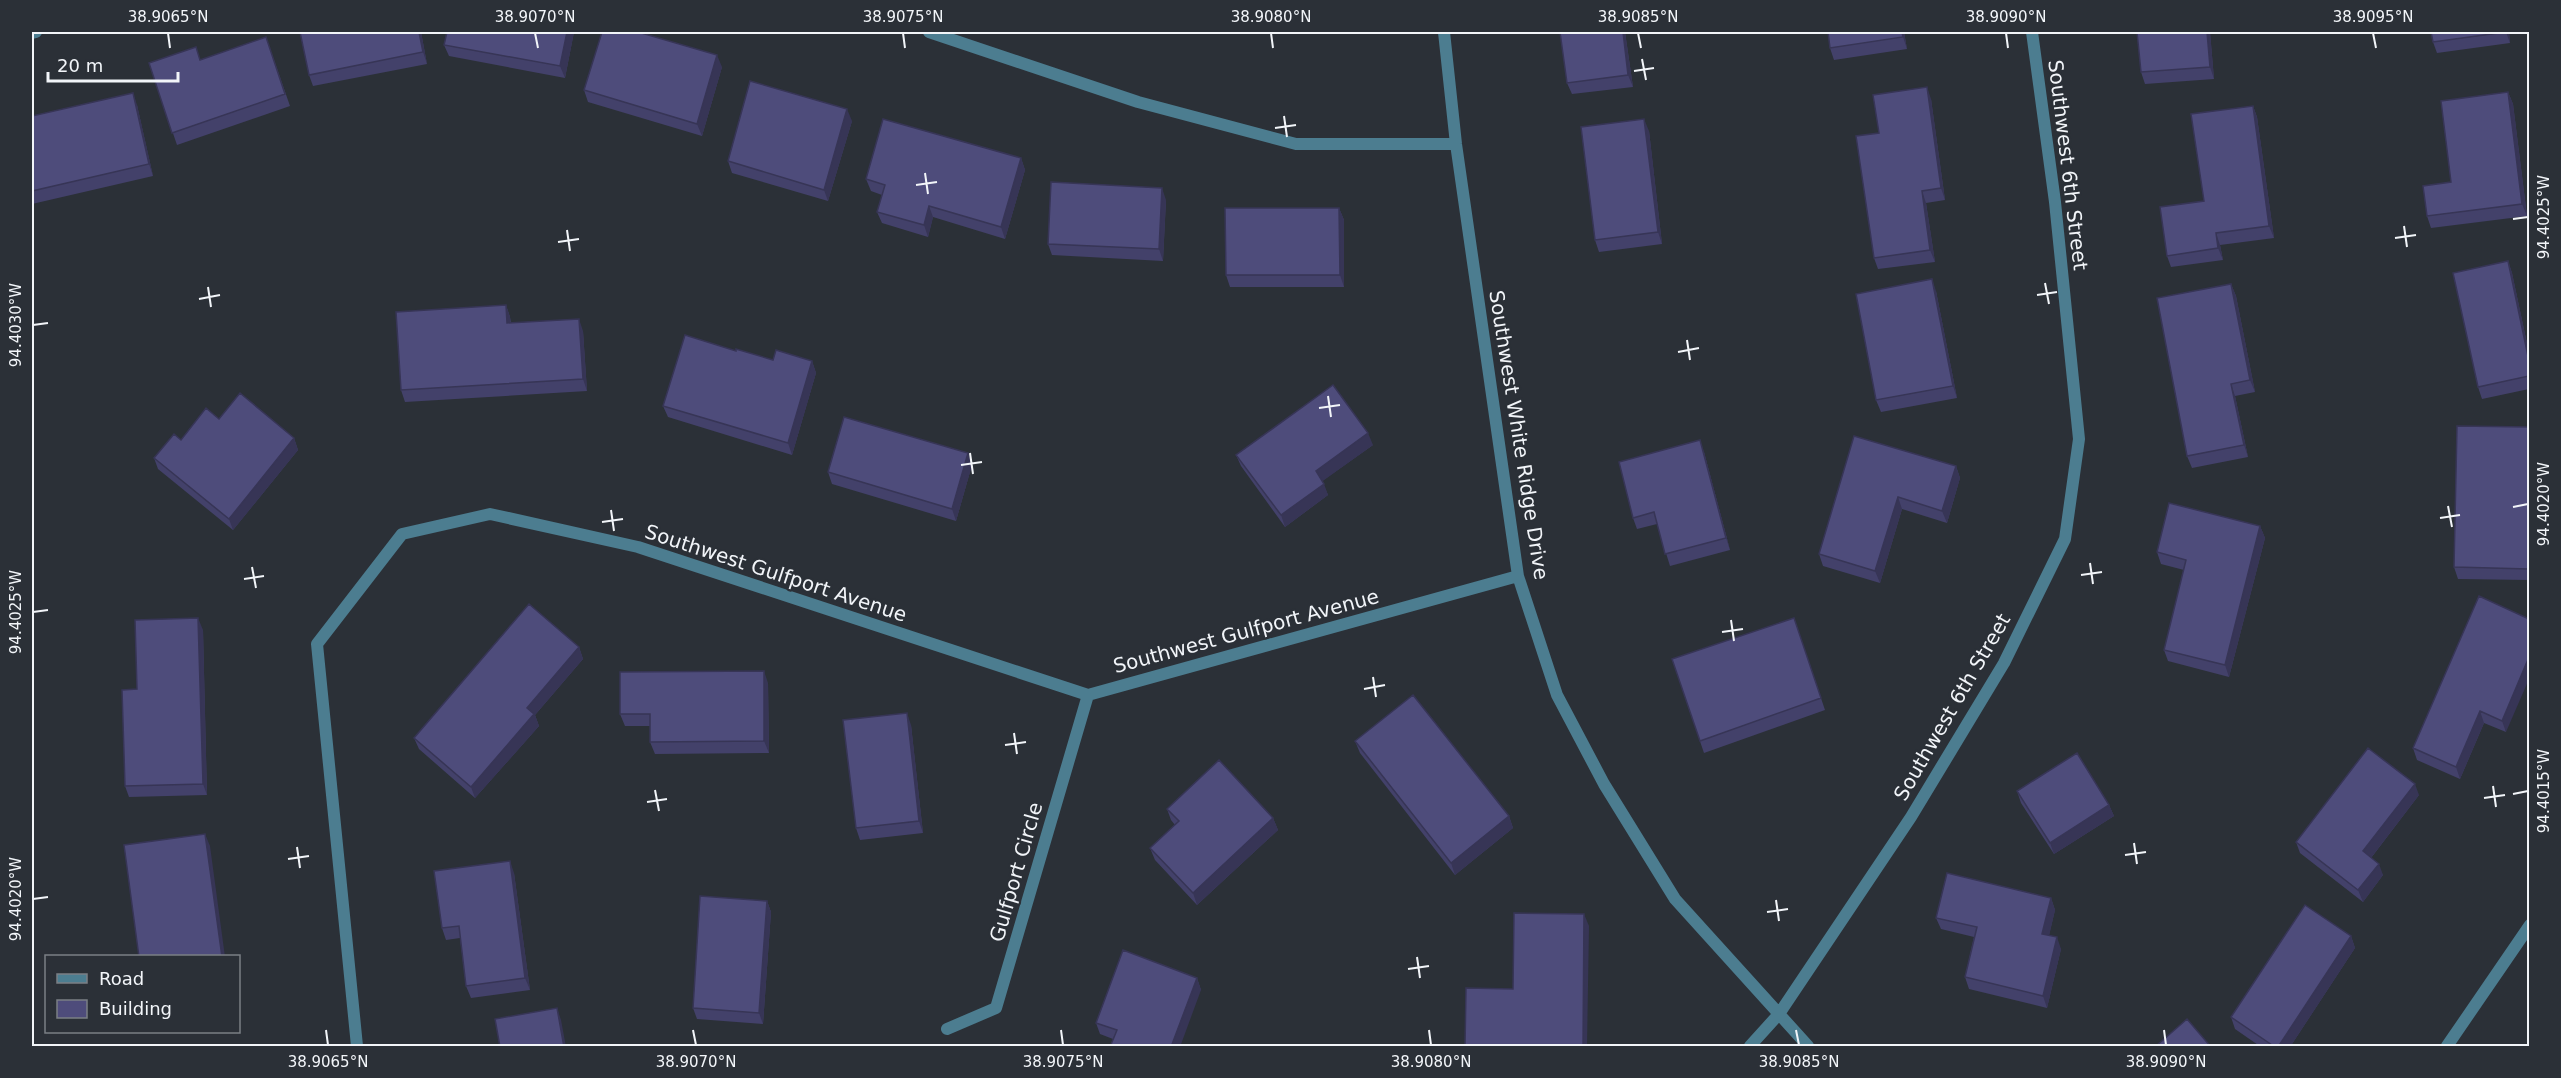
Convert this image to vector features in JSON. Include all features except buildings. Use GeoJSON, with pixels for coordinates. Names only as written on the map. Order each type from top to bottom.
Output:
{"type":"FeatureCollection","features":[{"type":"Feature","properties":{"kind":"street"},"geometry":{"type":"LineString","coordinates":[[929,32],[1138,102],[1296,144],[1456,144]]}},
{"type":"Feature","properties":{"kind":"street","name":"Southwest White Ridge Drive"},"geometry":{"type":"LineString","coordinates":[[1444,32],[1456,144],[1518,576],[1557,695],[1604,784],[1675,898],[1808,1047]]}},
{"type":"Feature","properties":{"kind":"street","name":"Southwest 6th Street"},"geometry":{"type":"LineString","coordinates":[[1750,1047],[1779,1014],[1911,817],[1998,673],[2065,539],[2079,439],[2055,202],[2032,32]]}},
{"type":"Feature","properties":{"kind":"street","name":"Southwest Gulfport Avenue"},"geometry":{"type":"LineString","coordinates":[[357,1047],[317,644],[402,534],[490,514],[638,547],[1088,695],[1518,576]]}},
{"type":"Feature","properties":{"kind":"street","name":"Gulfport Circle"},"geometry":{"type":"LineString","coordinates":[[948,1029],[996,1008],[1088,695]]}},
{"type":"Feature","properties":{"kind":"street"},"geometry":{"type":"LineString","coordinates":[[2447,1047],[2529,925]]}}]}
